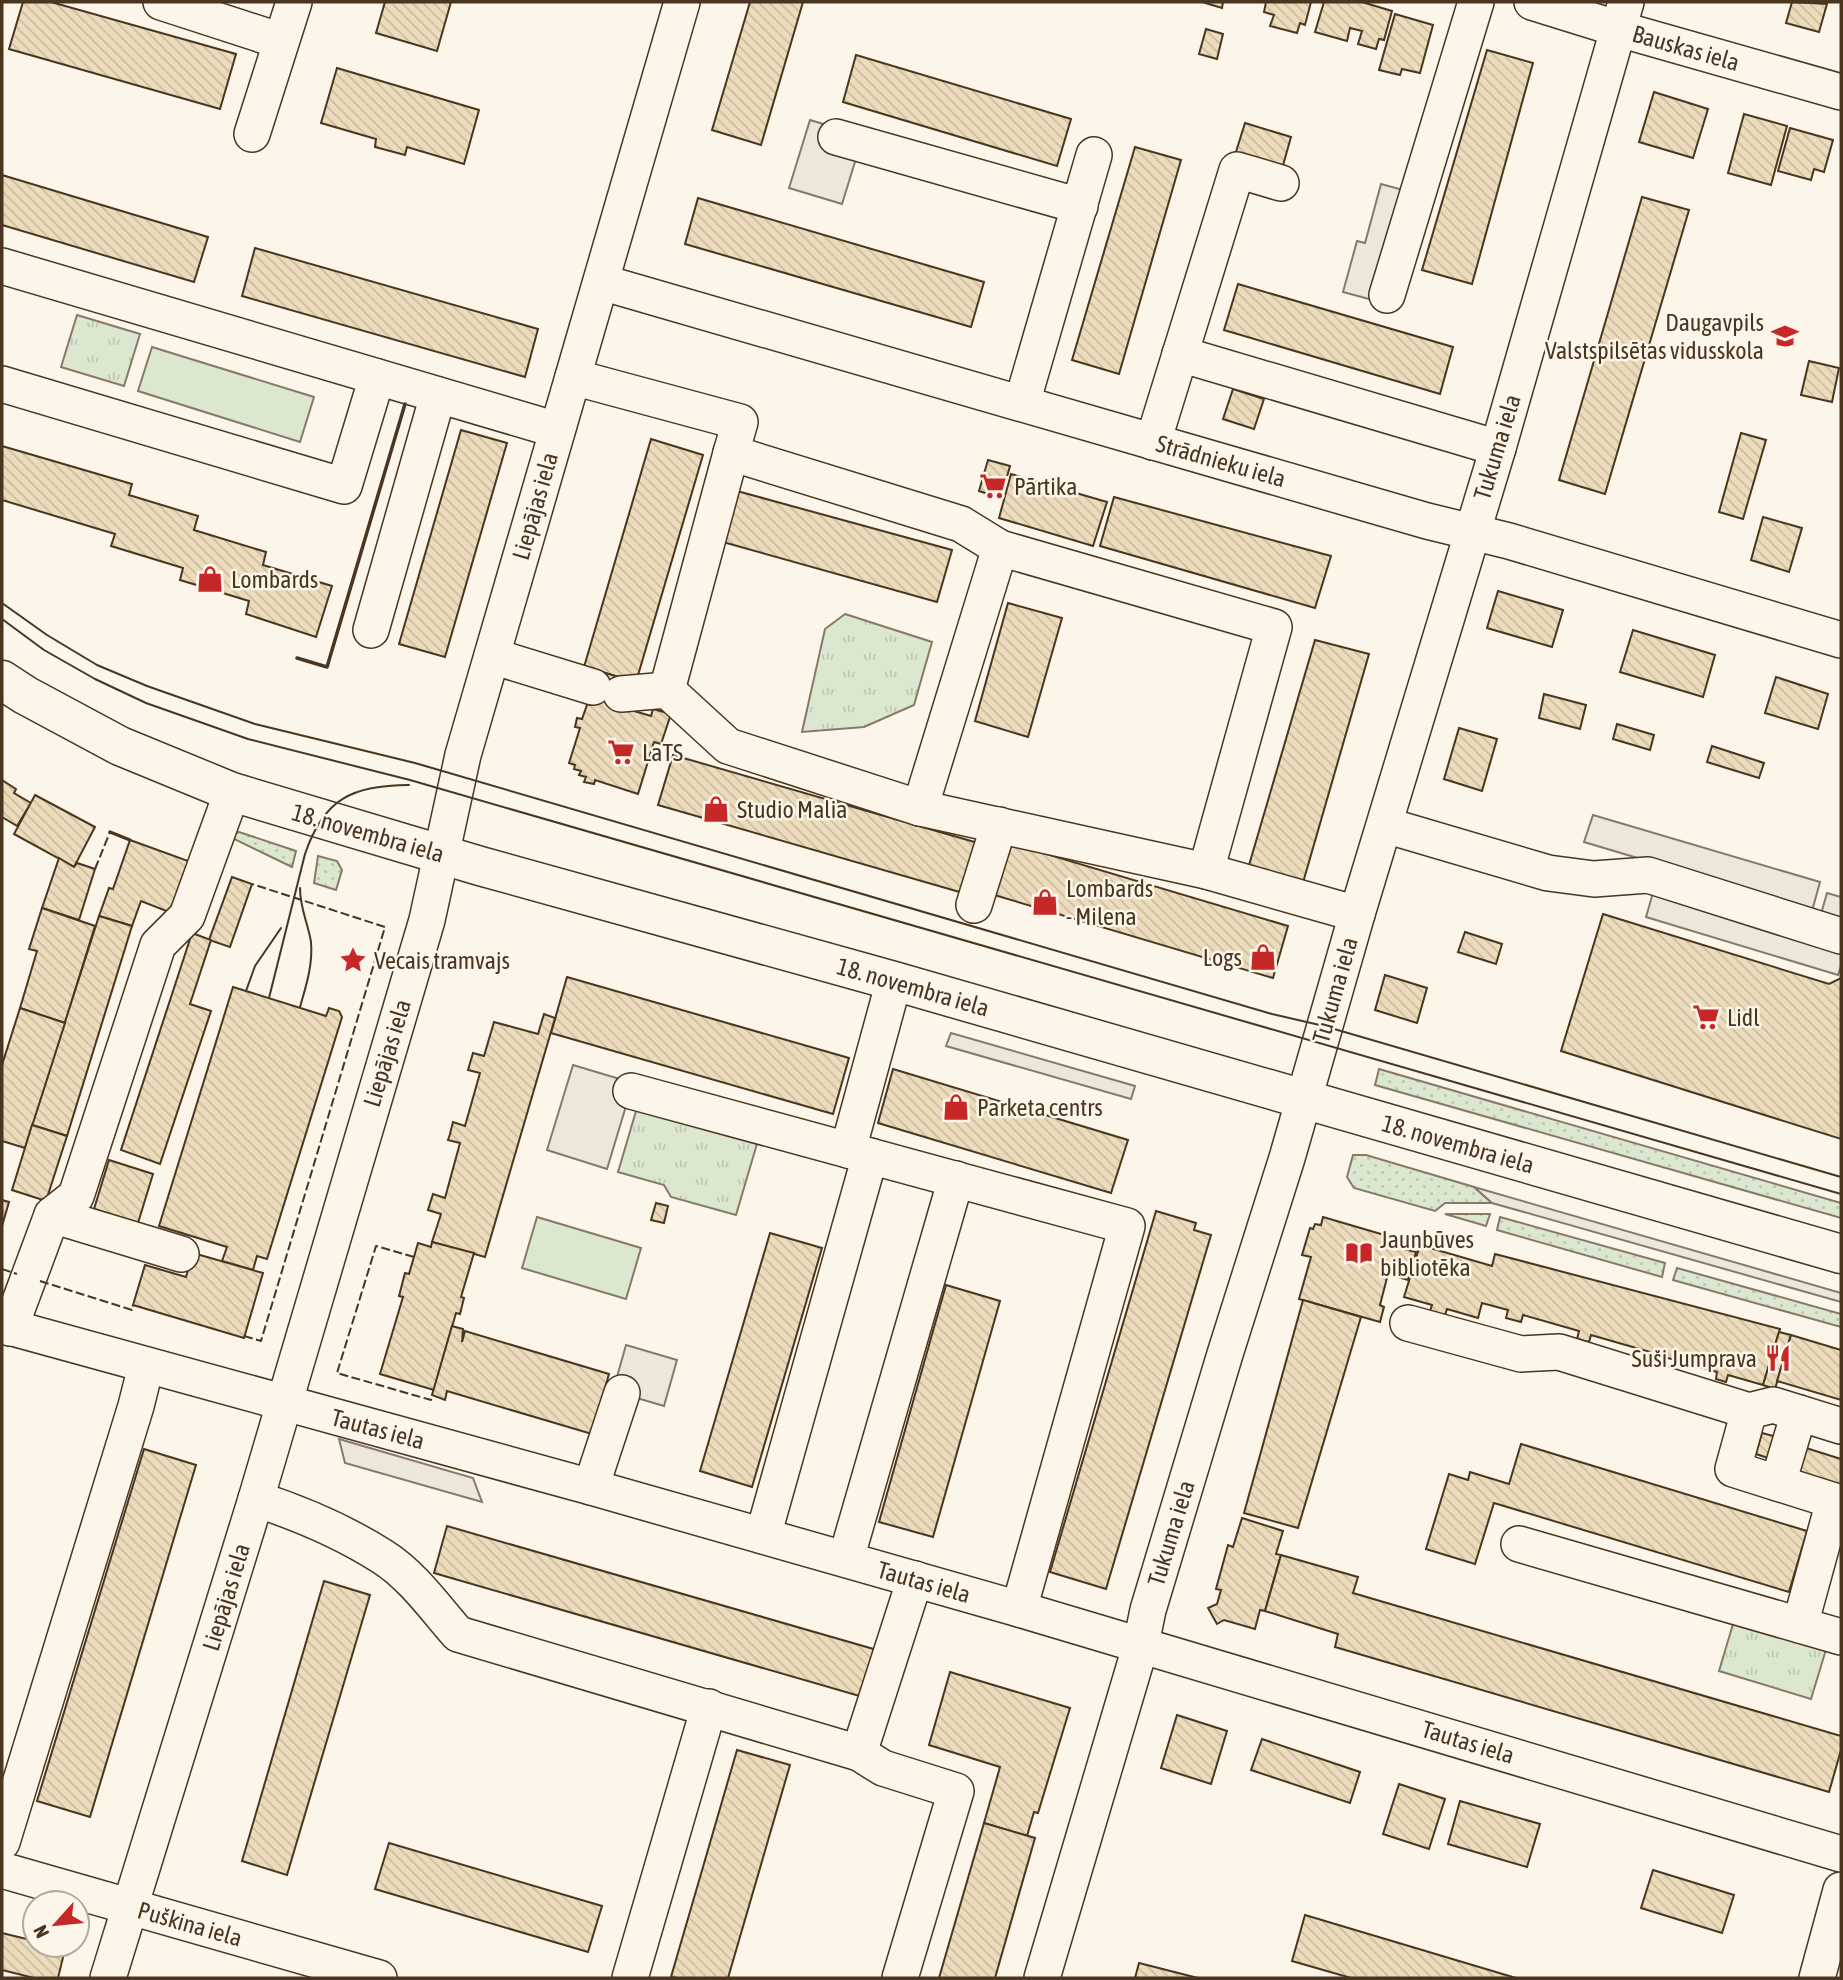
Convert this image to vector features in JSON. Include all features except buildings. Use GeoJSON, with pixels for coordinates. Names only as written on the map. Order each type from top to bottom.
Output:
{"type":"FeatureCollection","features":[{"type":"Feature","properties":{"kind":"main road","name":"18. novembra iela"},"geometry":{"type":"LineString","coordinates":[[2,680],[120,746],[232,792],[1841,1254]]}},
{"type":"Feature","properties":{"kind":"street"},"geometry":{"type":"LineString","coordinates":[[252,134],[293,2]]}},
{"type":"Feature","properties":{"kind":"street","name":"Liepājas iela"},"geometry":{"type":"LineString","coordinates":[[108,1978],[256,1499],[427,920],[463,755],[682,2]]}},
{"type":"Feature","properties":{"kind":"street"},"geometry":{"type":"LineString","coordinates":[[1387,296],[1476,2]]}},
{"type":"Feature","properties":{"kind":"street","name":"Bauskas iela"},"geometry":{"type":"LineString","coordinates":[[1532,2],[1623,15],[1841,92]]}},
{"type":"Feature","properties":{"kind":"street"},"geometry":{"type":"LineString","coordinates":[[173,4],[281,41]]}},
{"type":"Feature","properties":{"kind":"street","name":"Tukuma iela"},"geometry":{"type":"LineString","coordinates":[[1042,1978],[1141,1644],[1148,1610],[1385,825],[1623,15]]}},
{"type":"Feature","properties":{"kind":"street"},"geometry":{"type":"LineString","coordinates":[[835,136],[1080,206]]}},
{"type":"Feature","properties":{"kind":"street"},"geometry":{"type":"LineString","coordinates":[[1022,404],[1094,155]]}},
{"type":"Feature","properties":{"kind":"street"},"geometry":{"type":"LineString","coordinates":[[1153,442],[1237,170],[1281,183]]}},
{"type":"Feature","properties":{"kind":"street"},"geometry":{"type":"LineString","coordinates":[[2,267],[557,430]]}},
{"type":"Feature","properties":{"kind":"street","name":"Strādnieku iela"},"geometry":{"type":"LineString","coordinates":[[601,282],[1427,521],[1472,531],[1841,640]]}},
{"type":"Feature","properties":{"kind":"street"},"geometry":{"type":"LineString","coordinates":[[1180,354],[1497,448]]}},
{"type":"Feature","properties":{"kind":"street"},"geometry":{"type":"LineString","coordinates":[[2,384],[344,486],[377,377]]}},
{"type":"Feature","properties":{"kind":"street"},"geometry":{"type":"LineString","coordinates":[[573,377],[740,422],[667,690]]}},
{"type":"Feature","properties":{"kind":"street"},"geometry":{"type":"LineString","coordinates":[[371,630],[438,395]]}},
{"type":"Feature","properties":{"kind":"street"},"geometry":{"type":"LineString","coordinates":[[731,453],[961,524],[1000,548],[1274,627],[1206,871]]}},
{"type":"Feature","properties":{"kind":"street"},"geometry":{"type":"LineString","coordinates":[[920,808],[1000,548]]}},
{"type":"Feature","properties":{"kind":"street"},"geometry":{"type":"LineString","coordinates":[[492,656],[607,691],[667,690],[728,746],[920,808],[1206,871],[1357,914]]}},
{"type":"Feature","properties":{"kind":"street"},"geometry":{"type":"LineString","coordinates":[[6,1326],[52,1215],[76,1196],[158,945],[187,916],[232,792]]}},
{"type":"Feature","properties":{"kind":"street"},"geometry":{"type":"LineString","coordinates":[[974,905],[999,825]]}},
{"type":"Feature","properties":{"kind":"street"},"geometry":{"type":"LineString","coordinates":[[1385,825],[1572,878],[1648,876],[1841,936]]}},
{"type":"Feature","properties":{"kind":"street"},"geometry":{"type":"LineString","coordinates":[[763,1536],[859,1153],[894,981]]}},
{"type":"Feature","properties":{"kind":"street"},"geometry":{"type":"LineString","coordinates":[[631,1091],[1128,1226],[1019,1609]]}},
{"type":"Feature","properties":{"kind":"street"},"geometry":{"type":"LineString","coordinates":[[846,1559],[956,1179]]}},
{"type":"Feature","properties":{"kind":"street"},"geometry":{"type":"LineString","coordinates":[[52,1215],[181,1254]]}},
{"type":"Feature","properties":{"kind":"street"},"geometry":{"type":"LineString","coordinates":[[1408,1323],[1521,1354],[1559,1352],[1749,1411],[1773,1405],[1841,1426]]}},
{"type":"Feature","properties":{"kind":"street","name":"Tautas iela"},"geometry":{"type":"LineString","coordinates":[[6,1326],[846,1559],[1141,1644],[1841,1854]]}},
{"type":"Feature","properties":{"kind":"street"},"geometry":{"type":"LineString","coordinates":[[2,1842],[146,1366]]}},
{"type":"Feature","properties":{"kind":"street"},"geometry":{"type":"LineString","coordinates":[[591,1487],[622,1393]]}},
{"type":"Feature","properties":{"kind":"street"},"geometry":{"type":"LineString","coordinates":[[1749,1411],[1733,1469],[1838,1502],[1800,1625]]}},
{"type":"Feature","properties":{"kind":"street"},"geometry":{"type":"LineString","coordinates":[[1779,1483],[1799,1413]]}},
{"type":"Feature","properties":{"kind":"street"},"geometry":{"type":"LineString","coordinates":[[256,1499],[294,1511],[385,1557],[421,1590],[458,1634],[859,1753],[883,1768],[956,1791],[900,1978]]}},
{"type":"Feature","properties":{"kind":"street"},"geometry":{"type":"LineString","coordinates":[[1519,1544],[1841,1637]]}},
{"type":"Feature","properties":{"kind":"street"},"geometry":{"type":"LineString","coordinates":[[859,1753],[915,1579]]}},
{"type":"Feature","properties":{"kind":"street"},"geometry":{"type":"LineString","coordinates":[[630,1978],[709,1707]]}},
{"type":"Feature","properties":{"kind":"street","name":"Puškina iela"},"geometry":{"type":"LineString","coordinates":[[2,1870],[379,1978]]}},
{"type":"Feature","properties":{"kind":"street"},"geometry":{"type":"LineString","coordinates":[[1817,1978],[1841,1890]]}},
{"type":"Feature","properties":{"kind":"green space"},"geometry":{"type":"Polygon","coordinates":[[[77,315],[140,334],[124,386],[61,367],[77,315]]]}},
{"type":"Feature","properties":{"kind":"green space"},"geometry":{"type":"Polygon","coordinates":[[[152,347],[314,397],[300,442],[138,391],[152,347]]]}},
{"type":"Feature","properties":{"kind":"green space"},"geometry":{"type":"Polygon","coordinates":[[[845,614],[932,642],[914,705],[864,727],[802,732],[825,629],[845,614]]]}},
{"type":"Feature","properties":{"kind":"green space"},"geometry":{"type":"Polygon","coordinates":[[[239,832],[296,851],[292,867],[228,836],[239,832]]]}},
{"type":"Feature","properties":{"kind":"green space"},"geometry":{"type":"Polygon","coordinates":[[[318,856],[337,861],[342,870],[336,890],[314,883],[318,856]]]}},
{"type":"Feature","properties":{"kind":"green space"},"geometry":{"type":"Polygon","coordinates":[[[1379,1069],[1841,1203],[1841,1218],[1375,1085],[1379,1069]]]}},
{"type":"Feature","properties":{"kind":"green space"},"geometry":{"type":"Polygon","coordinates":[[[639,1101],[759,1137],[736,1215],[671,1197],[664,1185],[618,1172],[639,1101]]]}},
{"type":"Feature","properties":{"kind":"green space"},"geometry":{"type":"Polygon","coordinates":[[[1353,1155],[1366,1155],[1474,1187],[1492,1203],[1445,1203],[1435,1211],[1354,1188],[1347,1177],[1353,1155]]]}},
{"type":"Feature","properties":{"kind":"green space"},"geometry":{"type":"Polygon","coordinates":[[[1445,1214],[1490,1214],[1486,1226],[1445,1214]]]}},
{"type":"Feature","properties":{"kind":"green space"},"geometry":{"type":"Polygon","coordinates":[[[537,1217],[641,1248],[626,1299],[522,1268],[537,1217]]]}},
{"type":"Feature","properties":{"kind":"green space"},"geometry":{"type":"Polygon","coordinates":[[[1500,1217],[1665,1263],[1662,1277],[1497,1230],[1500,1217]]]}},
{"type":"Feature","properties":{"kind":"green space"},"geometry":{"type":"Polygon","coordinates":[[[1677,1268],[1841,1314],[1841,1327],[1673,1280],[1677,1268]]]}},
{"type":"Feature","properties":{"kind":"green space"},"geometry":{"type":"Polygon","coordinates":[[[1736,1614],[1828,1643],[1811,1699],[1719,1671],[1736,1614]]]}},
{"type":"Feature","properties":{"kind":"shaded area"},"geometry":{"type":"Polygon","coordinates":[[[810,120],[863,136],[842,204],[789,188],[810,120]]]}},
{"type":"Feature","properties":{"kind":"shaded area"},"geometry":{"type":"Polygon","coordinates":[[[1381,184],[1425,196],[1395,306],[1343,292],[1357,241],[1365,243],[1381,184]]]}},
{"type":"Feature","properties":{"kind":"shaded area"},"geometry":{"type":"Polygon","coordinates":[[[1593,815],[1820,882],[1812,911],[1821,914],[1827,893],[1841,897],[1841,966],[1838,975],[1646,917],[1661,865],[1584,842],[1593,815]]]}},
{"type":"Feature","properties":{"kind":"shaded area"},"geometry":{"type":"Polygon","coordinates":[[[951,1033],[1135,1086],[1131,1099],[946,1046],[951,1033]]]}},
{"type":"Feature","properties":{"kind":"shaded area"},"geometry":{"type":"Polygon","coordinates":[[[573,1065],[633,1083],[607,1169],[547,1150],[573,1065]]]}},
{"type":"Feature","properties":{"kind":"shaded area"},"geometry":{"type":"Polygon","coordinates":[[[1474,1187],[1841,1293],[1841,1302],[1492,1203],[1474,1187]]]}},
{"type":"Feature","properties":{"kind":"shaded area"},"geometry":{"type":"Polygon","coordinates":[[[626,1345],[677,1360],[664,1406],[613,1391],[626,1345]]]}},
{"type":"Feature","properties":{"kind":"shaded area"},"geometry":{"type":"Polygon","coordinates":[[[339,1439],[473,1478],[482,1502],[345,1463],[339,1439]]]}},
{"type":"Feature","properties":{"kind":"tram line"},"geometry":{"type":"LineString","coordinates":[[2,603],[47,635],[97,665],[147,686],[255,724],[415,763],[1272,1014],[1324,1026],[1841,1177]]}},
{"type":"Feature","properties":{"kind":"tram line"},"geometry":{"type":"LineString","coordinates":[[2,619],[44,650],[95,679],[146,703],[248,739],[410,780],[1841,1194]]}},
{"type":"Feature","properties":{"kind":"tram line"},"geometry":{"type":"LineString","coordinates":[[269,998],[305,854],[321,820],[331,808],[356,793],[371,788],[409,785]]}},
{"type":"Feature","properties":{"kind":"tram line"},"geometry":{"type":"LineString","coordinates":[[300,888],[301,903],[310,935],[311,959],[300,1007]]}},
{"type":"Feature","properties":{"kind":"tram line"},"geometry":{"type":"LineString","coordinates":[[246,991],[255,966],[281,928]]}},
{"type":"Feature","properties":{"kind":"fence"},"geometry":{"type":"LineString","coordinates":[[95,869],[110,832]]}},
{"type":"Feature","properties":{"kind":"fence"},"geometry":{"type":"LineString","coordinates":[[244,1336],[261,1341],[385,927],[252,884]]}},
{"type":"Feature","properties":{"kind":"fence"},"geometry":{"type":"LineString","coordinates":[[414,1257],[376,1246],[337,1373],[431,1400],[432,1395]]}},
{"type":"Feature","properties":{"kind":"fence"},"geometry":{"type":"LineString","coordinates":[[2,1269],[17,1274]]}},
{"type":"Feature","properties":{"kind":"fence"},"geometry":{"type":"LineString","coordinates":[[40,1281],[132,1310],[133,1305]]}},
{"type":"Feature","properties":{"kind":"wall"},"geometry":{"type":"LineString","coordinates":[[297,658],[327,667],[405,404]]}},
{"type":"Feature","properties":{"kind":"wall"},"geometry":{"type":"LineString","coordinates":[[110,832],[130,840]]}},
{"type":"Feature","properties":{"kind":"place","name":"Daugavpils Valstspilsētas vidusskola"},"geometry":{"type":"Point","coordinates":[1785,336]}},
{"type":"Feature","properties":{"kind":"place","name":"Pārtika"},"geometry":{"type":"Point","coordinates":[993,486]}},
{"type":"Feature","properties":{"kind":"place","name":"Lombards"},"geometry":{"type":"Point","coordinates":[210,579]}},
{"type":"Feature","properties":{"kind":"place","name":"LaTS"},"geometry":{"type":"Point","coordinates":[621,752]}},
{"type":"Feature","properties":{"kind":"place","name":"Studio Malia"},"geometry":{"type":"Point","coordinates":[716,809]}},
{"type":"Feature","properties":{"kind":"place","name":"Lombards - Milena"},"geometry":{"type":"Point","coordinates":[1045,902]}},
{"type":"Feature","properties":{"kind":"place","name":"Logs"},"geometry":{"type":"Point","coordinates":[1263,957]}},
{"type":"Feature","properties":{"kind":"place","name":"Vecais tramvajs"},"geometry":{"type":"Point","coordinates":[353,960]}},
{"type":"Feature","properties":{"kind":"place","name":"Lidl"},"geometry":{"type":"Point","coordinates":[1706,1017]}},
{"type":"Feature","properties":{"kind":"place","name":"Parketa centrs"},"geometry":{"type":"Point","coordinates":[956,1107]}},
{"type":"Feature","properties":{"kind":"place","name":"Jaunbūves bibliotēka"},"geometry":{"type":"Point","coordinates":[1359,1253]}},
{"type":"Feature","properties":{"kind":"place","name":"Suši Jumprava"},"geometry":{"type":"Point","coordinates":[1778,1358]}}]}
